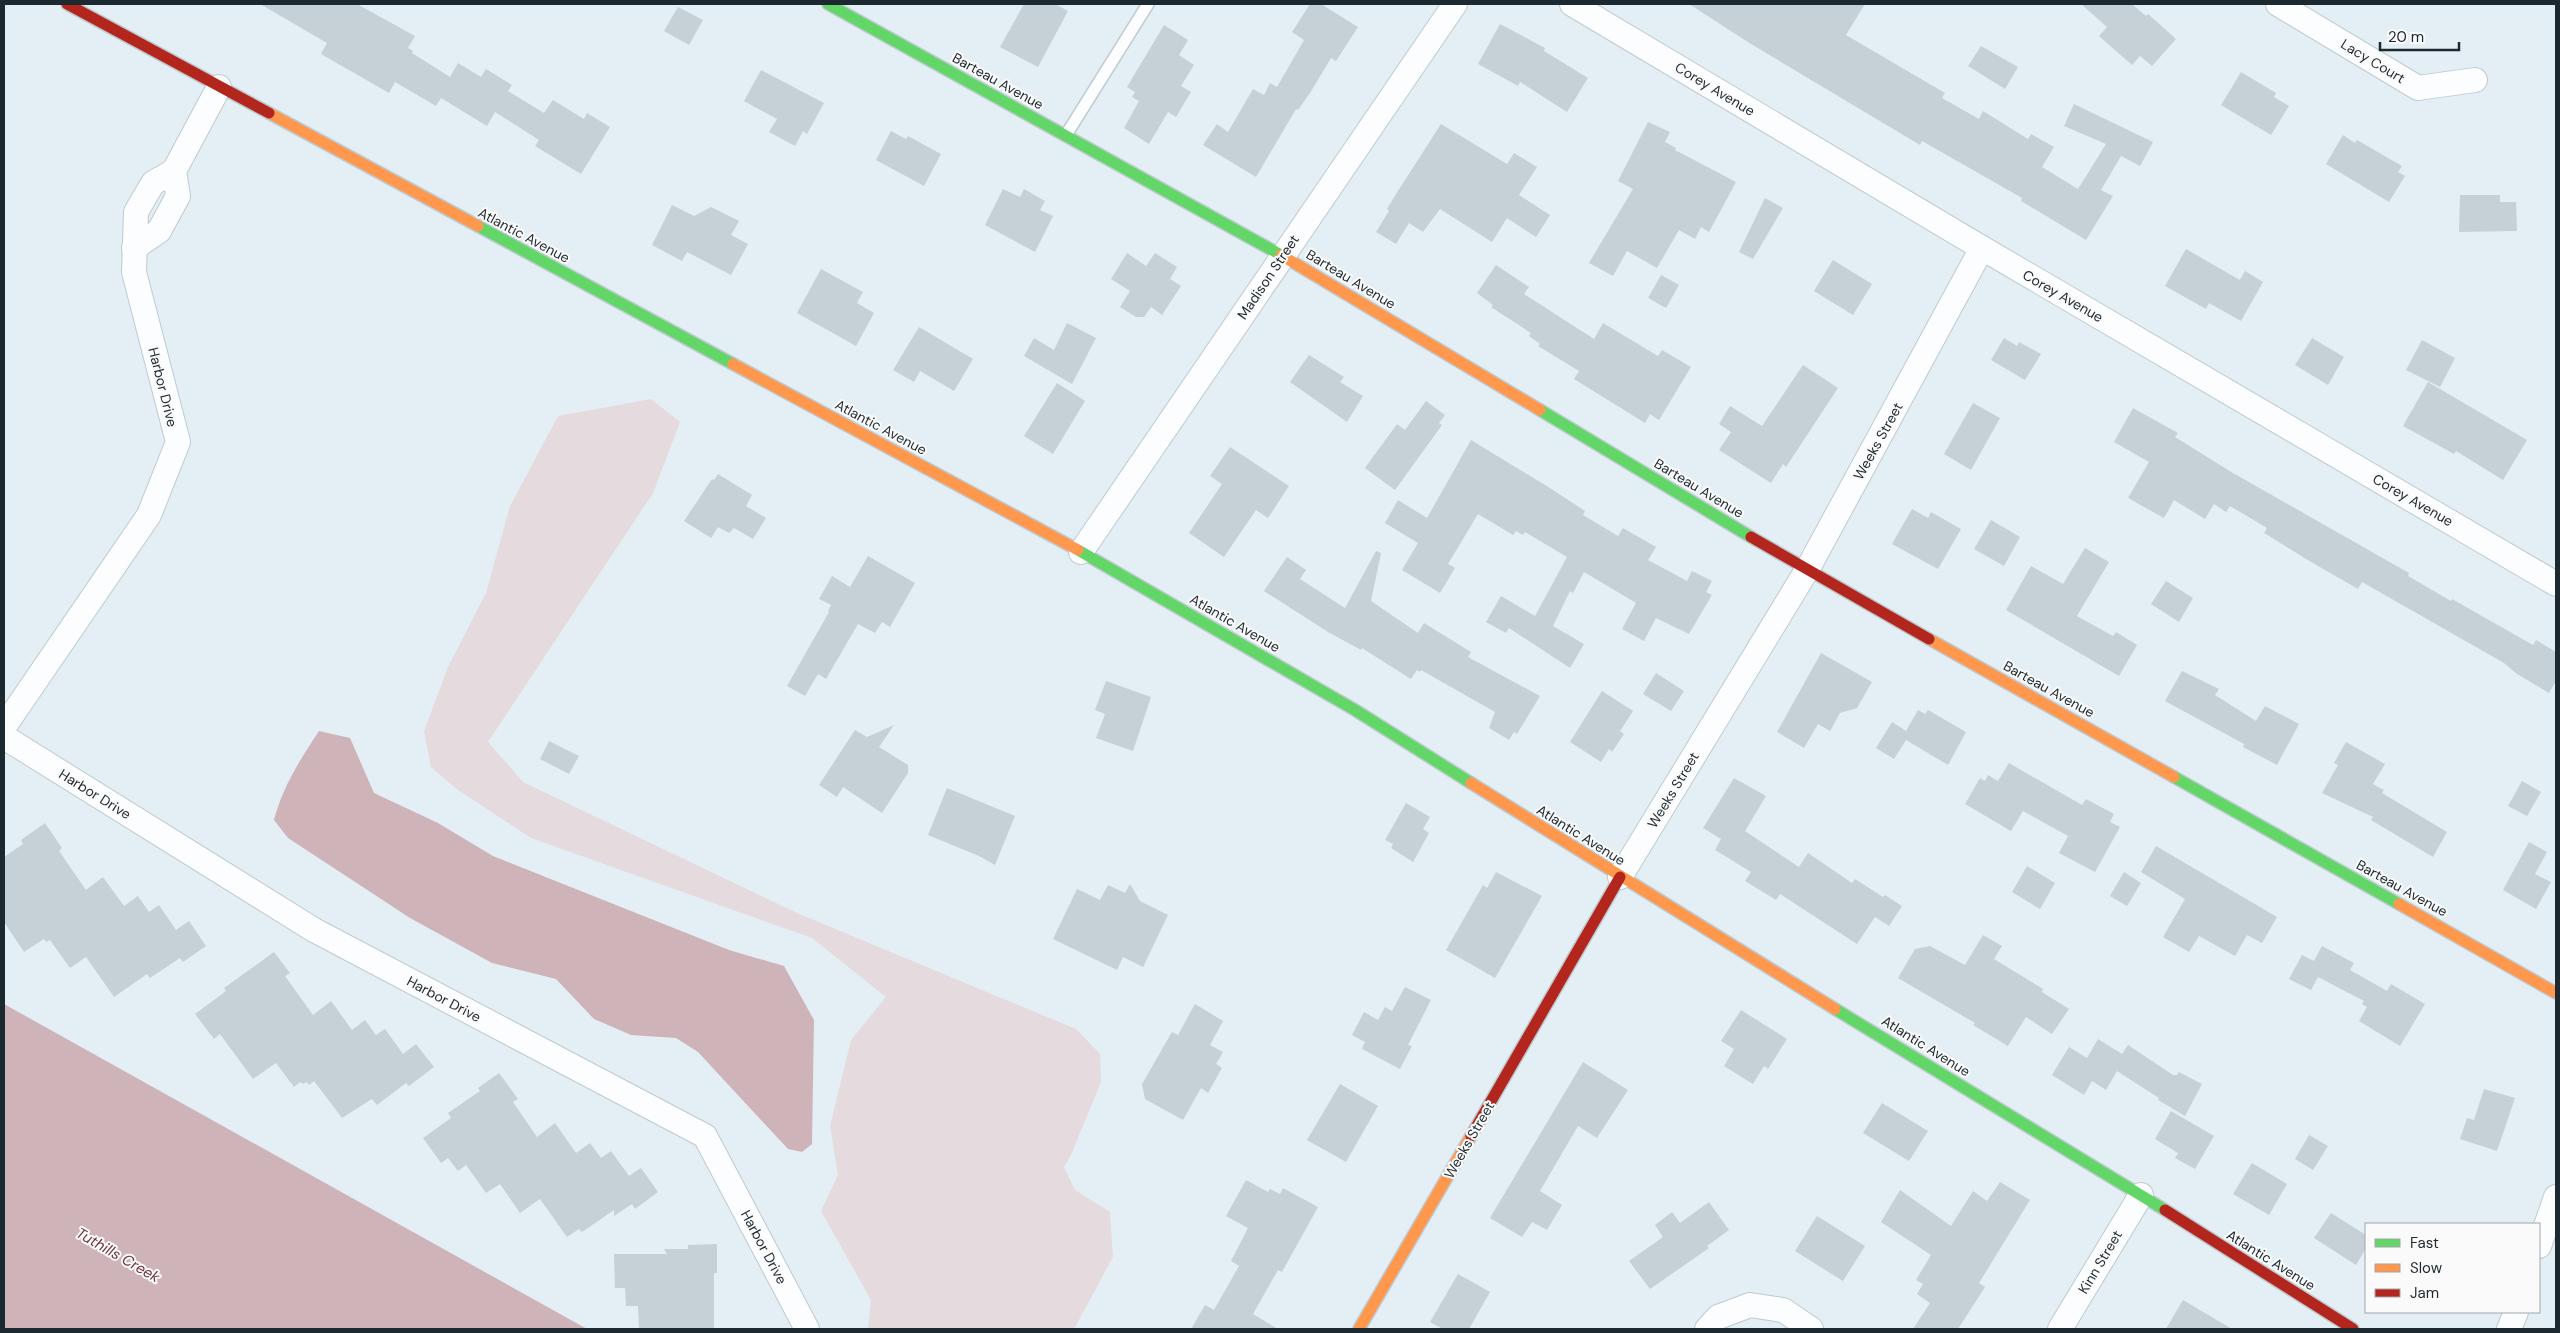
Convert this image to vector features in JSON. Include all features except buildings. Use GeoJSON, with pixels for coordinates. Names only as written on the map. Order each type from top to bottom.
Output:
{"type":"FeatureCollection","features":[{"type":"Feature","properties":{"kind":"street","name":"Atlantic Avenue"},"geometry":{"type":"LineString","coordinates":[[67,4],[1081,552],[1355,710],[1620,877],[2141,1195],[2353,1329]]}},
{"type":"Feature","properties":{"kind":"street","name":"Barteau Avenue"},"geometry":{"type":"LineString","coordinates":[[828,4],[1282,255],[1807,570],[2556,993]]}},
{"type":"Feature","properties":{"kind":"street","name":"Madison Street"},"geometry":{"type":"LineString","coordinates":[[1081,552],[1455,4]]}},
{"type":"Feature","properties":{"kind":"street","name":"Corey Avenue"},"geometry":{"type":"LineString","coordinates":[[1572,4],[1982,248],[2556,584]]}},
{"type":"Feature","properties":{"kind":"street","name":"Lacy Court"},"geometry":{"type":"LineString","coordinates":[[2278,4],[2418,88],[2476,80]]}},
{"type":"Feature","properties":{"kind":"street","name":"Harbor Drive"},"geometry":{"type":"LineString","coordinates":[[4,727],[149,515],[178,442],[134,272],[136,212],[153,183],[174,171],[219,87]]}},
{"type":"Feature","properties":{"kind":"street","name":"Weeks Street"},"geometry":{"type":"LineString","coordinates":[[1359,1329],[1620,877],[1807,570],[1982,248]]}},
{"type":"Feature","properties":{"kind":"street","name":"Harbor Drive"},"geometry":{"type":"LineString","coordinates":[[4,736],[314,930],[705,1136],[807,1329]]}},
{"type":"Feature","properties":{"kind":"street","name":"Kinn Street"},"geometry":{"type":"LineString","coordinates":[[2060,1329],[2141,1195]]}},
{"type":"Feature","properties":{"kind":"street"},"geometry":{"type":"LineString","coordinates":[[2540,1243],[2556,1197]]}},
{"type":"Feature","properties":{"kind":"street"},"geometry":{"type":"LineString","coordinates":[[1707,1329],[1718,1316],[1750,1305],[1783,1310],[1811,1329]]}},
{"type":"Feature","properties":{"kind":"street"},"geometry":{"type":"LineString","coordinates":[[2509,1329],[2516,1313]]}},
{"type":"Feature","properties":{"kind":"lane"},"geometry":{"type":"LineString","coordinates":[[1066,135],[1148,4]]}},
{"type":"Feature","properties":{"kind":"shaded area"},"geometry":{"type":"Polygon","coordinates":[[[651,399],[680,422],[653,493],[488,742],[523,782],[797,913],[1076,1029],[1100,1054],[1101,1082],[1070,1157],[1064,1167],[1075,1190],[1110,1212],[1113,1257],[1074,1329],[868,1329],[871,1300],[821,1211],[838,1175],[830,1126],[851,1040],[886,997],[812,938],[531,838],[458,790],[431,767],[424,731],[448,667],[486,593],[510,506],[558,416],[651,399]]]}},
{"type":"Feature","properties":{"kind":"water"},"geometry":{"type":"Polygon","coordinates":[[[319,731],[350,738],[374,793],[438,823],[493,856],[729,950],[784,966],[814,1020],[812,1144],[802,1152],[788,1149],[698,1052],[676,1038],[631,1035],[594,1019],[556,979],[492,963],[410,918],[288,838],[274,820],[277,808],[299,763],[319,731]]]}},
{"type":"Feature","properties":{"kind":"water","name":"Tuthills Creek"},"geometry":{"type":"Polygon","coordinates":[[[4,1004],[587,1329],[4,1329],[4,1004]]]}},
{"type":"Feature","properties":{"kind":"traffic: fast"},"geometry":{"type":"LineString","coordinates":[[828,4],[1281,255]]}},
{"type":"Feature","properties":{"kind":"traffic: fast"},"geometry":{"type":"LineString","coordinates":[[478,226],[733,364]]}},
{"type":"Feature","properties":{"kind":"traffic: fast"},"geometry":{"type":"LineString","coordinates":[[1540,410],[1751,537]]}},
{"type":"Feature","properties":{"kind":"traffic: fast"},"geometry":{"type":"LineString","coordinates":[[1078,550],[1355,710],[1471,783]]}},
{"type":"Feature","properties":{"kind":"traffic: fast"},"geometry":{"type":"LineString","coordinates":[[2174,777],[2399,904]]}},
{"type":"Feature","properties":{"kind":"traffic: fast"},"geometry":{"type":"LineString","coordinates":[[1835,1009],[2165,1210]]}},
{"type":"Feature","properties":{"kind":"traffic: slow"},"geometry":{"type":"LineString","coordinates":[[269,113],[478,226]]}},
{"type":"Feature","properties":{"kind":"traffic: slow"},"geometry":{"type":"LineString","coordinates":[[1281,255],[1540,410]]}},
{"type":"Feature","properties":{"kind":"traffic: slow"},"geometry":{"type":"LineString","coordinates":[[733,364],[1078,550]]}},
{"type":"Feature","properties":{"kind":"traffic: slow"},"geometry":{"type":"LineString","coordinates":[[1929,639],[2174,777]]}},
{"type":"Feature","properties":{"kind":"traffic: slow"},"geometry":{"type":"LineString","coordinates":[[1471,783],[1835,1009]]}},
{"type":"Feature","properties":{"kind":"traffic: slow"},"geometry":{"type":"LineString","coordinates":[[2399,904],[2556,993]]}},
{"type":"Feature","properties":{"kind":"traffic: slow"},"geometry":{"type":"LineString","coordinates":[[1359,1329],[1471,1136]]}},
{"type":"Feature","properties":{"kind":"traffic: jam"},"geometry":{"type":"LineString","coordinates":[[67,4],[269,113]]}},
{"type":"Feature","properties":{"kind":"traffic: jam"},"geometry":{"type":"LineString","coordinates":[[1751,537],[1929,639]]}},
{"type":"Feature","properties":{"kind":"traffic: jam"},"geometry":{"type":"LineString","coordinates":[[1471,1136],[1620,877]]}},
{"type":"Feature","properties":{"kind":"traffic: jam"},"geometry":{"type":"LineString","coordinates":[[2165,1210],[2353,1329]]}}]}
